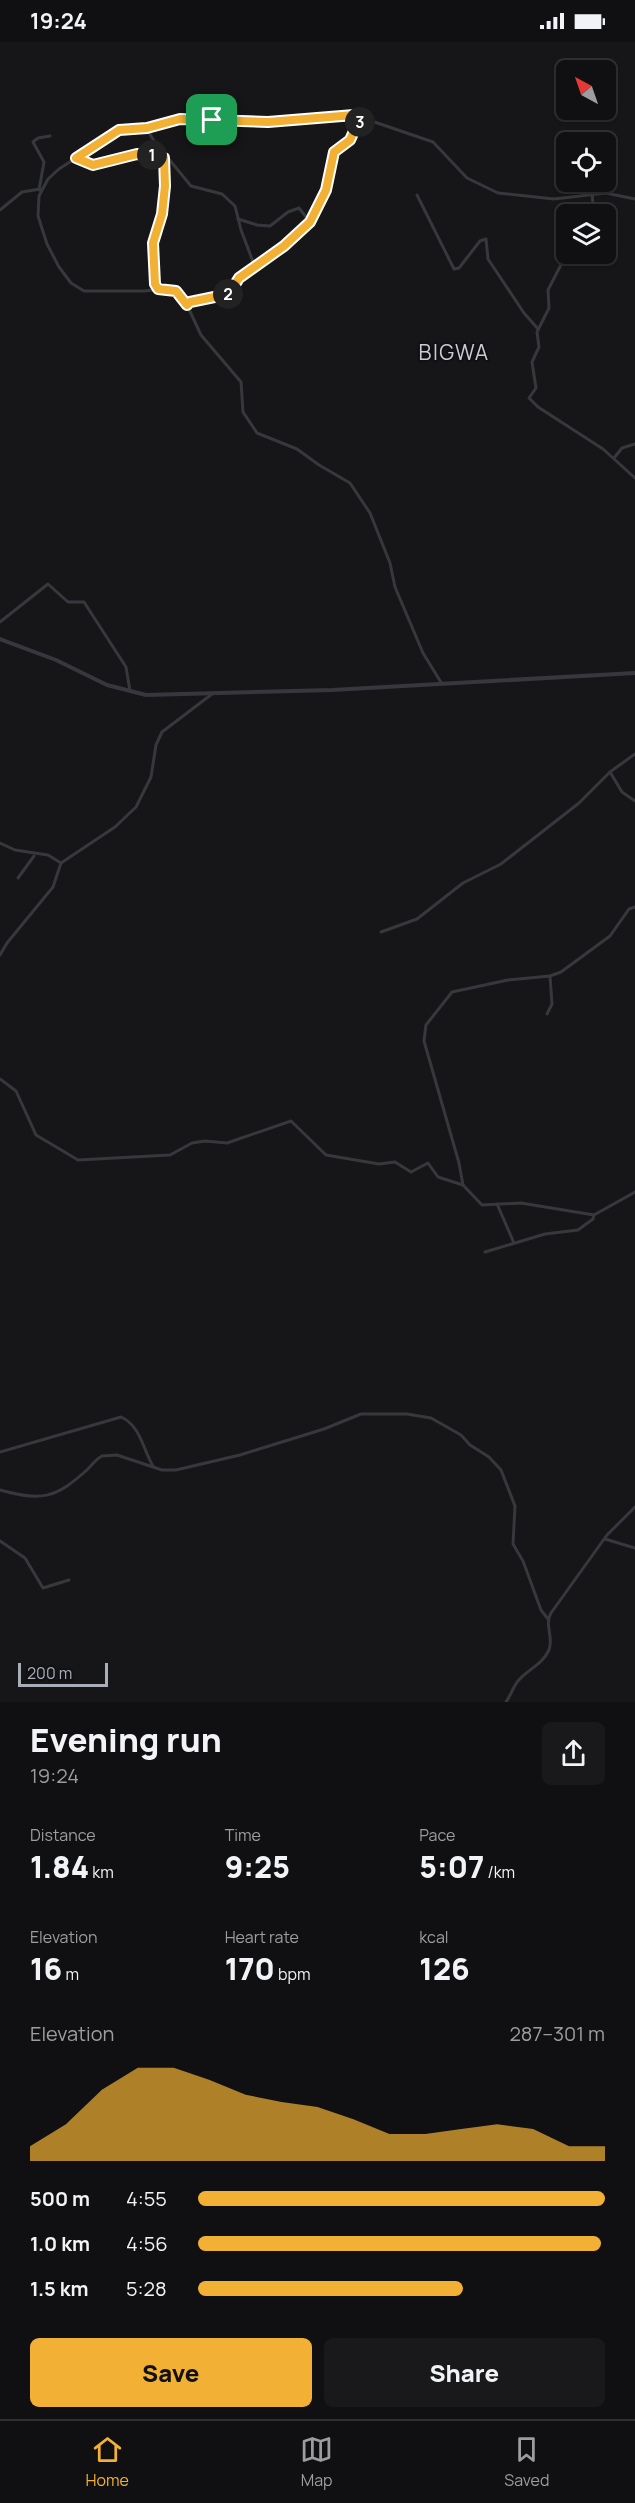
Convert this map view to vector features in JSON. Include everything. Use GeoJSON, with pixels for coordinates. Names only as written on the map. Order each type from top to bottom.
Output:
{"type":"FeatureCollection","features":[{"type":"Feature","properties":{"kind":"street"},"geometry":{"type":"LineString","coordinates":[[187,305],[190,302],[227,295],[233,290],[239,278],[284,246],[310,222],[326,190],[334,152],[352,137],[361,121],[359,116]]}},
{"type":"Feature","properties":{"kind":"street"},"geometry":{"type":"LineString","coordinates":[[0,210],[22,192],[40,189],[59,169],[119,130],[147,128],[187,118],[268,122],[359,116],[433,142],[467,178],[498,193],[554,199],[592,194],[635,199]]}},
{"type":"Feature","properties":{"kind":"street"},"geometry":{"type":"LineString","coordinates":[[147,128],[149,135],[162,152],[192,186],[222,194],[238,210],[238,219],[255,267]]}},
{"type":"Feature","properties":{"kind":"street"},"geometry":{"type":"LineString","coordinates":[[50,136],[38,138],[33,142],[44,162],[37,208],[47,244],[59,267],[76,286],[84,291],[158,289],[176,291],[187,305],[201,335],[241,382],[243,412],[257,433],[302,452],[316,464],[350,483],[359,494],[380,537],[390,563],[395,587],[419,644],[442,684]]}},
{"type":"Feature","properties":{"kind":"street"},"geometry":{"type":"LineString","coordinates":[[158,289],[153,243],[162,214],[165,186],[162,152]]}},
{"type":"Feature","properties":{"kind":"street"},"geometry":{"type":"LineString","coordinates":[[76,158],[93,165],[137,154],[169,159]]}},
{"type":"Feature","properties":{"kind":"street"},"geometry":{"type":"LineString","coordinates":[[592,194],[593,204]]}},
{"type":"Feature","properties":{"kind":"street"},"geometry":{"type":"LineString","coordinates":[[417,195],[454,269],[459,268],[480,241],[486,238],[488,259],[524,313],[538,329]]}},
{"type":"Feature","properties":{"kind":"street"},"geometry":{"type":"LineString","coordinates":[[238,219],[270,226],[280,216],[299,208],[310,222]]}},
{"type":"Feature","properties":{"kind":"street"},"geometry":{"type":"LineString","coordinates":[[561,264],[548,290],[549,308],[538,329],[539,347],[532,362],[536,388],[530,399],[614,458],[635,478]]}},
{"type":"Feature","properties":{"kind":"street"},"geometry":{"type":"LineString","coordinates":[[614,458],[622,448],[635,444]]}},
{"type":"Feature","properties":{"kind":"street"},"geometry":{"type":"LineString","coordinates":[[0,622],[48,584],[68,602],[84,602],[126,667],[130,691]]}},
{"type":"Feature","properties":{"kind":"street"},"geometry":{"type":"LineString","coordinates":[[0,639],[56,660],[107,686],[146,695],[442,684],[635,673]]}},
{"type":"Feature","properties":{"kind":"street"},"geometry":{"type":"LineString","coordinates":[[0,955],[7,943],[53,887],[62,863],[115,827],[136,807],[151,777],[156,745],[162,732],[213,693]]}},
{"type":"Feature","properties":{"kind":"street"},"geometry":{"type":"LineString","coordinates":[[381,932],[417,919],[463,884],[501,864],[579,803],[610,772],[635,754]]}},
{"type":"Feature","properties":{"kind":"street"},"geometry":{"type":"LineString","coordinates":[[610,772],[622,792],[635,801]]}},
{"type":"Feature","properties":{"kind":"street"},"geometry":{"type":"LineString","coordinates":[[0,843],[34,855],[48,855],[62,863]]}},
{"type":"Feature","properties":{"kind":"street"},"geometry":{"type":"LineString","coordinates":[[18,878],[27,861],[34,855]]}},
{"type":"Feature","properties":{"kind":"street"},"geometry":{"type":"LineString","coordinates":[[594,1215],[524,1203],[480,1204],[463,1185],[459,1163],[424,1041],[424,1029],[454,991],[518,978],[550,976],[569,967],[609,936],[629,909],[635,908]]}},
{"type":"Feature","properties":{"kind":"street"},"geometry":{"type":"LineString","coordinates":[[547,1014],[552,1004],[550,976]]}},
{"type":"Feature","properties":{"kind":"street"},"geometry":{"type":"LineString","coordinates":[[0,1079],[16,1091],[36,1135],[78,1160],[170,1155],[192,1143],[205,1141],[227,1143],[291,1121],[326,1155],[379,1164],[395,1162],[411,1172],[428,1163],[441,1179],[463,1185]]}},
{"type":"Feature","properties":{"kind":"street"},"geometry":{"type":"LineString","coordinates":[[485,1252],[553,1233],[578,1230],[593,1219],[594,1215],[635,1192]]}},
{"type":"Feature","properties":{"kind":"street"},"geometry":{"type":"LineString","coordinates":[[497,1204],[514,1243]]}},
{"type":"Feature","properties":{"kind":"street"},"geometry":{"type":"LineString","coordinates":[[0,1490],[25,1497],[46,1497],[68,1486],[105,1455],[117,1455],[154,1468],[176,1470],[210,1463],[324,1429],[361,1414],[407,1414],[431,1418],[461,1435],[501,1470],[515,1506],[513,1544],[523,1561],[541,1610],[548,1619],[551,1642],[548,1652],[541,1663],[518,1682],[506,1702]]}},
{"type":"Feature","properties":{"kind":"street"},"geometry":{"type":"LineString","coordinates":[[0,1452],[121,1417],[130,1424],[144,1444],[154,1468]]}},
{"type":"Feature","properties":{"kind":"street"},"geometry":{"type":"LineString","coordinates":[[548,1619],[605,1539],[635,1507]]}},
{"type":"Feature","properties":{"kind":"street"},"geometry":{"type":"LineString","coordinates":[[605,1539],[635,1548]]}},
{"type":"Feature","properties":{"kind":"street"},"geometry":{"type":"LineString","coordinates":[[0,1541],[27,1560],[43,1588],[69,1580]]}},
{"type":"Feature","properties":{"kind":"district","name":"BIGWA"},"geometry":{"type":"Point","coordinates":[454,352]}},
{"type":"Feature","properties":{"kind":"route"},"geometry":{"type":"LineString","coordinates":[[354,115],[361,119],[350,140],[334,152],[329,165],[326,190],[310,222],[284,246],[239,278],[229,294],[190,302],[187,305],[176,291],[171,288],[158,289],[155,284],[153,243],[162,214],[166,175],[164,158],[143,153],[93,165],[76,158],[119,130],[147,128],[180,119],[212,120],[298,121],[354,115]]}}]}
